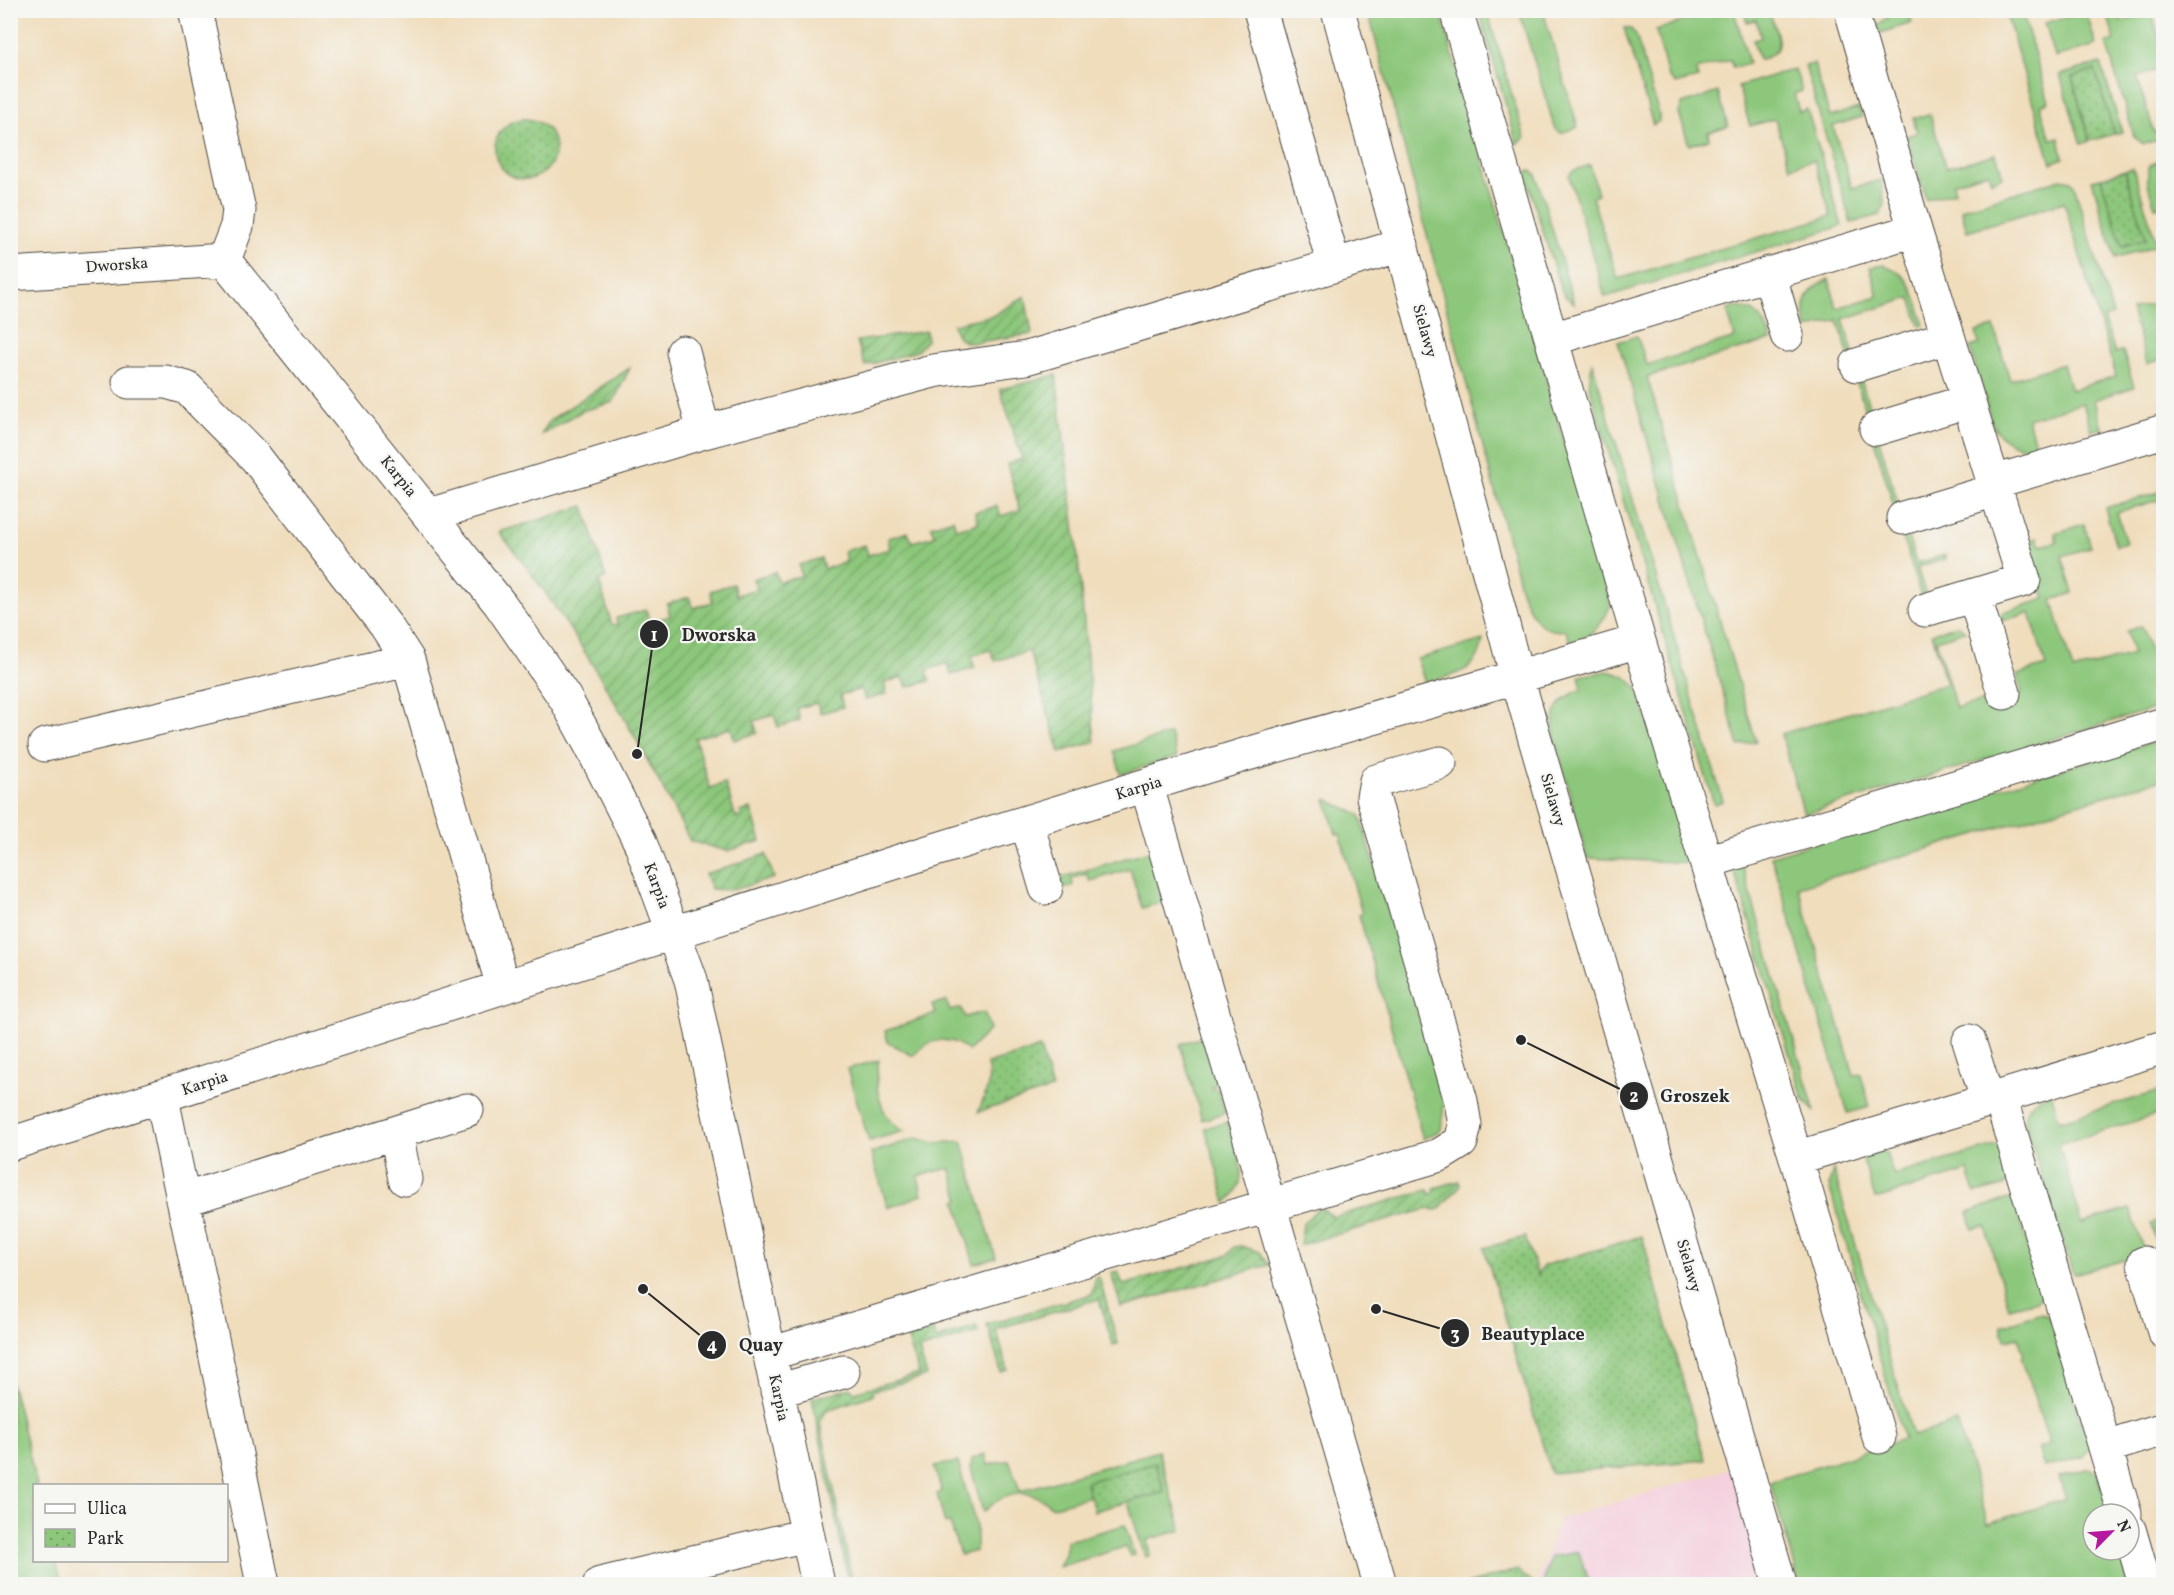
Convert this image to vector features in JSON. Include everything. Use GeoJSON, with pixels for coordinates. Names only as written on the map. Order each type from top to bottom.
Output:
{"type":"FeatureCollection","features":[{"type":"Feature","properties":{"kind":"street"},"geometry":{"type":"LineString","coordinates":[[195,10],[239,210],[237,226],[224,260]]}},
{"type":"Feature","properties":{"kind":"street"},"geometry":{"type":"LineString","coordinates":[[1260,10],[1334,265]]}},
{"type":"Feature","properties":{"kind":"street","name":"Sielawy"},"geometry":{"type":"LineString","coordinates":[[1338,10],[1402,245],[1510,679],[1780,1584]]}},
{"type":"Feature","properties":{"kind":"street"},"geometry":{"type":"LineString","coordinates":[[1456,10],[1639,641],[1879,1437]]}},
{"type":"Feature","properties":{"kind":"street"},"geometry":{"type":"LineString","coordinates":[[1851,10],[1915,230],[2024,580],[1925,610]]}},
{"type":"Feature","properties":{"kind":"street"},"geometry":{"type":"LineString","coordinates":[[1552,339],[1915,230]]}},
{"type":"Feature","properties":{"kind":"street"},"geometry":{"type":"LineString","coordinates":[[429,515],[704,432],[933,371],[1035,355],[1402,245]]}},
{"type":"Feature","properties":{"kind":"street","name":"Dworska"},"geometry":{"type":"LineString","coordinates":[[10,274],[224,260]]}},
{"type":"Feature","properties":{"kind":"street","name":"Karpia"},"geometry":{"type":"LineString","coordinates":[[224,260],[500,604],[565,698],[640,842],[691,980],[818,1584]]}},
{"type":"Feature","properties":{"kind":"street"},"geometry":{"type":"LineString","coordinates":[[1769,273],[1788,335]]}},
{"type":"Feature","properties":{"kind":"street"},"geometry":{"type":"LineString","coordinates":[[1857,365],[1948,337]]}},
{"type":"Feature","properties":{"kind":"street"},"geometry":{"type":"LineString","coordinates":[[683,352],[704,432]]}},
{"type":"Feature","properties":{"kind":"street"},"geometry":{"type":"LineString","coordinates":[[129,381],[166,382],[187,388],[256,458],[386,626],[408,660],[503,987]]}},
{"type":"Feature","properties":{"kind":"street"},"geometry":{"type":"LineString","coordinates":[[1876,429],[1968,401]]}},
{"type":"Feature","properties":{"kind":"street"},"geometry":{"type":"LineString","coordinates":[[1903,518],[2163,430]]}},
{"type":"Feature","properties":{"kind":"street"},"geometry":{"type":"LineString","coordinates":[[1974,595],[2004,693]]}},
{"type":"Feature","properties":{"kind":"street","name":"Karpia"},"geometry":{"type":"LineString","coordinates":[[10,1144],[162,1098],[673,932],[1148,787],[1244,755],[1639,641]]}},
{"type":"Feature","properties":{"kind":"street"},"geometry":{"type":"LineString","coordinates":[[45,745],[408,660]]}},
{"type":"Feature","properties":{"kind":"street"},"geometry":{"type":"LineString","coordinates":[[1706,862],[2163,724]]}},
{"type":"Feature","properties":{"kind":"street"},"geometry":{"type":"LineString","coordinates":[[769,1354],[1440,1155],[1461,1142],[1465,1125],[1464,1113],[1373,797],[1376,781],[1440,763]]}},
{"type":"Feature","properties":{"kind":"street"},"geometry":{"type":"LineString","coordinates":[[1148,787],[1380,1584]]}},
{"type":"Feature","properties":{"kind":"street"},"geometry":{"type":"LineString","coordinates":[[1027,823],[1046,888]]}},
{"type":"Feature","properties":{"kind":"street"},"geometry":{"type":"LineString","coordinates":[[1969,1041],[1994,1099],[2122,1502]]}},
{"type":"Feature","properties":{"kind":"street"},"geometry":{"type":"LineString","coordinates":[[1796,1158],[2163,1047]]}},
{"type":"Feature","properties":{"kind":"street"},"geometry":{"type":"LineString","coordinates":[[162,1098],[263,1584]]}},
{"type":"Feature","properties":{"kind":"street"},"geometry":{"type":"LineString","coordinates":[[183,1200],[467,1110]]}},
{"type":"Feature","properties":{"kind":"street"},"geometry":{"type":"LineString","coordinates":[[396,1133],[405,1179]]}},
{"type":"Feature","properties":{"kind":"street"},"geometry":{"type":"LineString","coordinates":[[2144,1263],[2163,1332]]}},
{"type":"Feature","properties":{"kind":"street"},"geometry":{"type":"LineString","coordinates":[[777,1391],[843,1372]]}},
{"type":"Feature","properties":{"kind":"street"},"geometry":{"type":"LineString","coordinates":[[2106,1447],[2163,1430]]}},
{"type":"Feature","properties":{"kind":"street"},"geometry":{"type":"LineString","coordinates":[[600,1584],[807,1535]]}},
{"type":"Feature","properties":{"kind":"street"},"geometry":{"type":"LineString","coordinates":[[2139,1562],[2145,1584]]}},
{"type":"Feature","properties":{"kind":"shaded area"},"geometry":{"type":"Polygon","coordinates":[[[1733,1468],[1765,1584],[1537,1584],[1560,1519],[1733,1468]]]}},
{"type":"Feature","properties":{"kind":"green space"},"geometry":{"type":"Polygon","coordinates":[[[1895,10],[1932,11],[1910,17],[1912,23],[1877,34],[1875,28],[1895,10]]]}},
{"type":"Feature","properties":{"kind":"green space"},"geometry":{"type":"Polygon","coordinates":[[[1368,11],[1440,11],[1611,604],[1596,629],[1578,640],[1570,642],[1566,630],[1549,629],[1536,620],[1521,590],[1368,11]]]}},
{"type":"Feature","properties":{"kind":"green space"},"geometry":{"type":"Polygon","coordinates":[[[1479,11],[1487,11],[1525,138],[1517,144],[1479,11]]]}},
{"type":"Feature","properties":{"kind":"green space"},"geometry":{"type":"Polygon","coordinates":[[[1519,11],[1543,11],[1578,127],[1561,133],[1555,129],[1519,11]]]}},
{"type":"Feature","properties":{"kind":"green space"},"geometry":{"type":"Polygon","coordinates":[[[1715,11],[1734,11],[1749,63],[1733,68],[1730,60],[1696,70],[1698,78],[1675,84],[1668,77],[1656,30],[1715,11]]]}},
{"type":"Feature","properties":{"kind":"green space"},"geometry":{"type":"Polygon","coordinates":[[[1744,11],[1769,11],[1777,34],[1778,47],[1769,56],[1759,60],[1753,40],[1761,38],[1756,20],[1747,22],[1744,11]]]}},
{"type":"Feature","properties":{"kind":"green space"},"geometry":{"type":"Polygon","coordinates":[[[2005,11],[2022,11],[2049,102],[2040,105],[2051,139],[2059,137],[2063,158],[2051,163],[2005,11]]]}},
{"type":"Feature","properties":{"kind":"green space"},"geometry":{"type":"Polygon","coordinates":[[[2086,11],[2096,45],[2055,57],[2045,23],[2086,11]]]}},
{"type":"Feature","properties":{"kind":"green space"},"geometry":{"type":"Polygon","coordinates":[[[2106,11],[2117,11],[2121,22],[2152,13],[2163,52],[2163,68],[2137,77],[2154,132],[2163,129],[2163,139],[2143,144],[2134,136],[2106,43],[2115,40],[2106,11]]]}},
{"type":"Feature","properties":{"kind":"green space"},"geometry":{"type":"Polygon","coordinates":[[[1624,28],[1631,29],[1636,35],[1659,114],[1659,121],[1653,125],[1624,28]]]}},
{"type":"Feature","properties":{"kind":"green space"},"geometry":{"type":"Polygon","coordinates":[[[2101,63],[2122,132],[2114,134],[2095,71],[2072,77],[2090,141],[2081,144],[2060,75],[2101,63]]]}},
{"type":"Feature","properties":{"kind":"green space"},"geometry":{"type":"Polygon","coordinates":[[[1814,64],[1830,117],[1859,108],[1862,117],[1833,126],[1852,188],[1881,180],[1884,204],[1879,215],[1851,223],[1805,66],[1814,64]]]}},
{"type":"Feature","properties":{"kind":"green space"},"geometry":{"type":"Polygon","coordinates":[[[1795,69],[1802,91],[1794,94],[1799,112],[1807,109],[1842,226],[1605,297],[1569,176],[1572,171],[1590,165],[1598,195],[1592,197],[1618,279],[1831,216],[1814,160],[1790,167],[1775,119],[1750,126],[1738,86],[1795,69]]]}},
{"type":"Feature","properties":{"kind":"green space"},"geometry":{"type":"Polygon","coordinates":[[[2095,70],[2114,134],[2090,141],[2072,77],[2095,70]]]}},
{"type":"Feature","properties":{"kind":"green space"},"geometry":{"type":"Polygon","coordinates":[[[1718,92],[1728,126],[1708,132],[1709,139],[1689,145],[1679,113],[1682,104],[1718,92]]]}},
{"type":"Feature","properties":{"kind":"green space"},"geometry":{"type":"Polygon","coordinates":[[[1930,114],[1946,168],[1996,154],[2003,177],[1991,181],[1988,172],[1953,183],[1955,192],[1926,200],[1907,136],[1917,133],[1913,118],[1930,114]]]}},
{"type":"Feature","properties":{"kind":"green space"},"geometry":{"type":"Polygon","coordinates":[[[519,119],[531,119],[542,124],[550,132],[555,149],[553,161],[542,174],[531,179],[519,179],[508,174],[500,166],[495,155],[495,143],[500,132],[508,124],[519,119]]]}},
{"type":"Feature","properties":{"kind":"green space"},"geometry":{"type":"Polygon","coordinates":[[[2163,159],[2163,205],[2155,207],[2149,186],[2148,171],[2150,165],[2163,159]]]}},
{"type":"Feature","properties":{"kind":"green space"},"geometry":{"type":"Polygon","coordinates":[[[2133,168],[2157,245],[2115,258],[2092,180],[2101,178],[2123,246],[2145,239],[2125,170],[2133,168]]]}},
{"type":"Feature","properties":{"kind":"green space"},"geometry":{"type":"Polygon","coordinates":[[[2125,170],[2146,239],[2122,246],[2101,178],[2125,170]]]}},
{"type":"Feature","properties":{"kind":"green space"},"geometry":{"type":"Polygon","coordinates":[[[1531,171],[1536,174],[1574,303],[1566,297],[1560,287],[1525,173],[1531,171]]]}},
{"type":"Feature","properties":{"kind":"green space"},"geometry":{"type":"Polygon","coordinates":[[[2061,179],[2071,181],[2074,185],[2113,315],[2104,318],[2115,353],[2123,351],[2134,387],[2094,400],[2102,428],[2091,431],[2083,403],[2028,419],[2036,448],[2029,448],[2005,440],[1992,424],[1970,347],[1979,344],[1976,332],[1994,327],[2010,380],[2063,364],[2071,390],[2116,376],[2064,202],[1967,231],[1961,209],[2061,179]]]}},
{"type":"Feature","properties":{"kind":"green space"},"geometry":{"type":"Polygon","coordinates":[[[1884,265],[1894,269],[1907,281],[1924,325],[1920,326],[1911,298],[1843,319],[1916,563],[1945,555],[1946,559],[1917,567],[1926,596],[1921,597],[1838,320],[1807,329],[1805,321],[1805,306],[1810,293],[1829,279],[1837,308],[1878,296],[1870,267],[1884,265]]]}},
{"type":"Feature","properties":{"kind":"green space"},"geometry":{"type":"Polygon","coordinates":[[[1025,296],[1032,334],[971,343],[957,335],[953,324],[994,315],[1025,296]]]}},
{"type":"Feature","properties":{"kind":"green space"},"geometry":{"type":"Polygon","coordinates":[[[2163,301],[2163,359],[2147,364],[2131,310],[2163,301]]]}},
{"type":"Feature","properties":{"kind":"green space"},"geometry":{"type":"Polygon","coordinates":[[[1737,307],[1750,310],[1760,317],[1771,340],[1647,377],[1756,741],[1739,746],[1618,342],[1637,336],[1647,365],[1735,338],[1727,310],[1737,307]]]}},
{"type":"Feature","properties":{"kind":"green space"},"geometry":{"type":"Polygon","coordinates":[[[926,331],[927,340],[917,351],[865,366],[857,341],[926,331]]]}},
{"type":"Feature","properties":{"kind":"green space"},"geometry":{"type":"Polygon","coordinates":[[[1592,362],[1723,801],[1714,804],[1589,386],[1592,362]]]}},
{"type":"Feature","properties":{"kind":"green space"},"geometry":{"type":"Polygon","coordinates":[[[630,368],[613,402],[582,411],[541,435],[550,420],[630,368]]]}},
{"type":"Feature","properties":{"kind":"green space"},"geometry":{"type":"Polygon","coordinates":[[[1056,375],[1077,548],[1095,742],[1060,752],[1029,651],[995,661],[991,650],[971,656],[975,668],[951,675],[948,663],[927,670],[930,681],[907,687],[903,677],[884,683],[887,694],[865,700],[861,689],[840,695],[843,707],[820,713],[817,703],[797,708],[800,720],[778,727],[774,715],[754,721],[757,733],[734,740],[731,728],[695,738],[710,788],[725,783],[736,818],[741,816],[740,812],[751,809],[761,841],[727,851],[690,841],[603,681],[554,606],[499,532],[584,506],[606,578],[599,581],[612,625],[617,624],[616,618],[646,610],[650,622],[670,616],[667,604],[689,597],[693,608],[713,602],[710,591],[733,584],[736,595],[757,589],[753,579],[775,572],[779,582],[801,576],[799,565],[821,558],[824,569],[846,562],[844,551],[865,545],[868,555],[890,549],[888,538],[908,532],[912,542],[934,536],[931,526],[953,519],[956,529],[978,523],[975,512],[997,506],[1001,516],[1020,510],[1007,464],[1022,459],[1000,389],[1056,375]]]}},
{"type":"Feature","properties":{"kind":"green space"},"geometry":{"type":"Polygon","coordinates":[[[2163,491],[2163,499],[2117,512],[2126,543],[2116,546],[2105,508],[2163,491]]]}},
{"type":"Feature","properties":{"kind":"green space"},"geometry":{"type":"Polygon","coordinates":[[[2084,524],[2091,547],[2062,556],[2073,593],[2052,600],[2073,671],[2133,654],[2126,631],[2142,626],[2149,649],[2163,645],[2163,706],[1804,814],[1781,734],[1946,684],[1932,633],[1958,625],[1965,631],[1936,640],[1956,708],[2022,692],[2017,675],[2046,666],[2030,613],[2001,621],[2000,618],[2003,612],[2045,599],[2028,541],[2037,538],[2040,546],[2057,542],[2055,533],[2084,524]]]}},
{"type":"Feature","properties":{"kind":"green space"},"geometry":{"type":"Polygon","coordinates":[[[1483,640],[1476,660],[1470,666],[1463,671],[1425,683],[1417,659],[1483,640]]]}},
{"type":"Feature","properties":{"kind":"green space"},"geometry":{"type":"Polygon","coordinates":[[[1608,671],[1624,676],[1637,687],[1693,863],[1587,858],[1553,730],[1553,722],[1564,700],[1582,689],[1579,676],[1608,671]]]}},
{"type":"Feature","properties":{"kind":"green space"},"geometry":{"type":"Polygon","coordinates":[[[1170,734],[1177,757],[1121,774],[1114,751],[1170,734]]]}},
{"type":"Feature","properties":{"kind":"green space"},"geometry":{"type":"Polygon","coordinates":[[[2163,739],[2163,779],[1798,887],[1854,1075],[1861,1074],[1870,1107],[1848,1113],[1771,856],[2163,739]]]}},
{"type":"Feature","properties":{"kind":"green space"},"geometry":{"type":"Polygon","coordinates":[[[1326,799],[1360,815],[1444,1103],[1441,1130],[1423,1139],[1359,915],[1362,914],[1340,834],[1336,834],[1326,799]]]}},
{"type":"Feature","properties":{"kind":"green space"},"geometry":{"type":"Polygon","coordinates":[[[1149,851],[1164,902],[1142,908],[1130,869],[1090,881],[1087,874],[1072,878],[1073,886],[1063,889],[1060,878],[1149,851]]]}},
{"type":"Feature","properties":{"kind":"green space"},"geometry":{"type":"Polygon","coordinates":[[[766,854],[774,878],[733,890],[711,889],[705,874],[766,854]]]}},
{"type":"Feature","properties":{"kind":"green space"},"geometry":{"type":"Polygon","coordinates":[[[1742,865],[1815,1112],[1803,1099],[1733,867],[1742,865]]]}},
{"type":"Feature","properties":{"kind":"green space"},"geometry":{"type":"Polygon","coordinates":[[[946,1001],[950,1011],[961,1008],[965,1017],[984,1012],[990,1029],[968,1051],[954,1042],[940,1040],[926,1045],[913,1056],[888,1042],[885,1031],[935,1014],[932,1004],[946,1001]]]}},
{"type":"Feature","properties":{"kind":"green space"},"geometry":{"type":"Polygon","coordinates":[[[1203,1037],[1217,1084],[1211,1086],[1212,1089],[1218,1089],[1225,1113],[1202,1120],[1180,1044],[1203,1037]]]}},
{"type":"Feature","properties":{"kind":"green space"},"geometry":{"type":"Polygon","coordinates":[[[1040,1048],[1052,1089],[978,1112],[988,1083],[987,1064],[1040,1048]]]}},
{"type":"Feature","properties":{"kind":"green space"},"geometry":{"type":"Polygon","coordinates":[[[879,1060],[877,1079],[880,1100],[889,1118],[904,1131],[869,1141],[847,1069],[879,1060]]]}},
{"type":"Feature","properties":{"kind":"green space"},"geometry":{"type":"Polygon","coordinates":[[[2163,1090],[2163,1113],[2059,1144],[2082,1223],[2130,1209],[2143,1248],[2139,1256],[2073,1274],[2024,1121],[2027,1110],[2037,1100],[2051,1092],[2059,1121],[2163,1090]]]}},
{"type":"Feature","properties":{"kind":"green space"},"geometry":{"type":"Polygon","coordinates":[[[1228,1122],[1238,1155],[1241,1175],[1239,1185],[1226,1203],[1205,1128],[1228,1122]]]}},
{"type":"Feature","properties":{"kind":"green space"},"geometry":{"type":"Polygon","coordinates":[[[917,1138],[935,1143],[962,1141],[996,1258],[974,1264],[956,1201],[960,1200],[950,1168],[918,1176],[922,1195],[888,1208],[871,1153],[917,1138]]]}},
{"type":"Feature","properties":{"kind":"green space"},"geometry":{"type":"Polygon","coordinates":[[[1882,1143],[1894,1175],[1995,1146],[2000,1150],[2008,1181],[2004,1186],[1975,1193],[1968,1171],[1875,1199],[1860,1149],[1882,1143]]]}},
{"type":"Feature","properties":{"kind":"green space"},"geometry":{"type":"Polygon","coordinates":[[[1833,1169],[1913,1436],[1957,1422],[1988,1523],[2066,1499],[2059,1477],[2089,1468],[2097,1473],[2105,1502],[2081,1502],[2081,1562],[2124,1562],[2130,1584],[1800,1584],[1770,1482],[1904,1439],[1829,1186],[1833,1169]]]}},
{"type":"Feature","properties":{"kind":"green space"},"geometry":{"type":"Polygon","coordinates":[[[1459,1181],[1460,1186],[1438,1210],[1428,1209],[1300,1245],[1303,1224],[1319,1207],[1334,1217],[1428,1190],[1430,1194],[1435,1192],[1434,1188],[1459,1181]]]}},
{"type":"Feature","properties":{"kind":"green space"},"geometry":{"type":"Polygon","coordinates":[[[2008,1199],[2015,1203],[2043,1293],[2037,1301],[2009,1308],[1985,1226],[1973,1229],[1968,1212],[2008,1199]]]}},
{"type":"Feature","properties":{"kind":"green space"},"geometry":{"type":"Polygon","coordinates":[[[2163,1216],[2163,1263],[2161,1264],[2151,1224],[2163,1216]]]}},
{"type":"Feature","properties":{"kind":"green space"},"geometry":{"type":"Polygon","coordinates":[[[1642,1236],[1705,1460],[1551,1473],[1484,1248],[1525,1237],[1538,1275],[1543,1266],[1642,1236]]]}},
{"type":"Feature","properties":{"kind":"green space"},"geometry":{"type":"Polygon","coordinates":[[[1241,1246],[1260,1252],[1269,1265],[1121,1307],[1111,1273],[1118,1271],[1123,1285],[1228,1255],[1234,1247],[1241,1246]]]}},
{"type":"Feature","properties":{"kind":"green space"},"geometry":{"type":"Polygon","coordinates":[[[1096,1277],[1099,1277],[1118,1344],[1113,1345],[1099,1299],[996,1329],[1008,1370],[1001,1372],[987,1324],[1092,1294],[1096,1277]]]}},
{"type":"Feature","properties":{"kind":"green space"},"geometry":{"type":"Polygon","coordinates":[[[2042,1313],[2049,1317],[2089,1448],[2082,1457],[2044,1467],[2038,1448],[2050,1444],[2021,1357],[2024,1356],[2018,1337],[2005,1340],[2001,1326],[2042,1313]]]}},
{"type":"Feature","properties":{"kind":"green space"},"geometry":{"type":"Polygon","coordinates":[[[931,1325],[936,1339],[976,1326],[978,1332],[919,1350],[927,1376],[872,1391],[873,1395],[827,1410],[820,1421],[853,1584],[849,1584],[812,1398],[851,1388],[854,1392],[919,1374],[906,1333],[931,1325]]]}},
{"type":"Feature","properties":{"kind":"green space"},"geometry":{"type":"Polygon","coordinates":[[[11,1382],[37,1484],[33,1484],[33,1562],[56,1562],[62,1584],[11,1584],[11,1382]]]}},
{"type":"Feature","properties":{"kind":"green space"},"geometry":{"type":"Polygon","coordinates":[[[1158,1451],[1182,1530],[1147,1540],[1150,1555],[1145,1557],[1128,1502],[1164,1492],[1086,1482],[1090,1496],[1052,1507],[1035,1496],[1017,1494],[999,1500],[983,1512],[971,1468],[972,1459],[985,1454],[988,1465],[1009,1460],[1020,1491],[1158,1451]]]}},
{"type":"Feature","properties":{"kind":"green space"},"geometry":{"type":"Polygon","coordinates":[[[958,1462],[976,1526],[976,1551],[960,1555],[950,1523],[945,1524],[937,1494],[942,1492],[934,1466],[958,1462]]]}},
{"type":"Feature","properties":{"kind":"green space"},"geometry":{"type":"Polygon","coordinates":[[[1156,1463],[1164,1492],[1094,1511],[1086,1482],[1156,1463]]]}},
{"type":"Feature","properties":{"kind":"green space"},"geometry":{"type":"Polygon","coordinates":[[[1125,1525],[1134,1555],[1130,1556],[1125,1547],[1058,1567],[1065,1554],[1067,1541],[1125,1525]]]}},
{"type":"Feature","properties":{"kind":"green space"},"geometry":{"type":"Polygon","coordinates":[[[1579,1552],[1589,1584],[1543,1584],[1551,1557],[1579,1552]]]}},
{"type":"Feature","properties":{"kind":"green space"},"geometry":{"type":"Polygon","coordinates":[[[1517,1570],[1534,1584],[1467,1584],[1517,1570]]]}},
{"type":"Feature","properties":{"kind":"place","name":"Dworska"},"geometry":{"type":"Point","coordinates":[637,754]}},
{"type":"Feature","properties":{"kind":"place","name":"Groszek"},"geometry":{"type":"Point","coordinates":[1521,1040]}},
{"type":"Feature","properties":{"kind":"place","name":"Quay"},"geometry":{"type":"Point","coordinates":[643,1289]}},
{"type":"Feature","properties":{"kind":"place","name":"Beautyplace"},"geometry":{"type":"Point","coordinates":[1376,1309]}}]}
